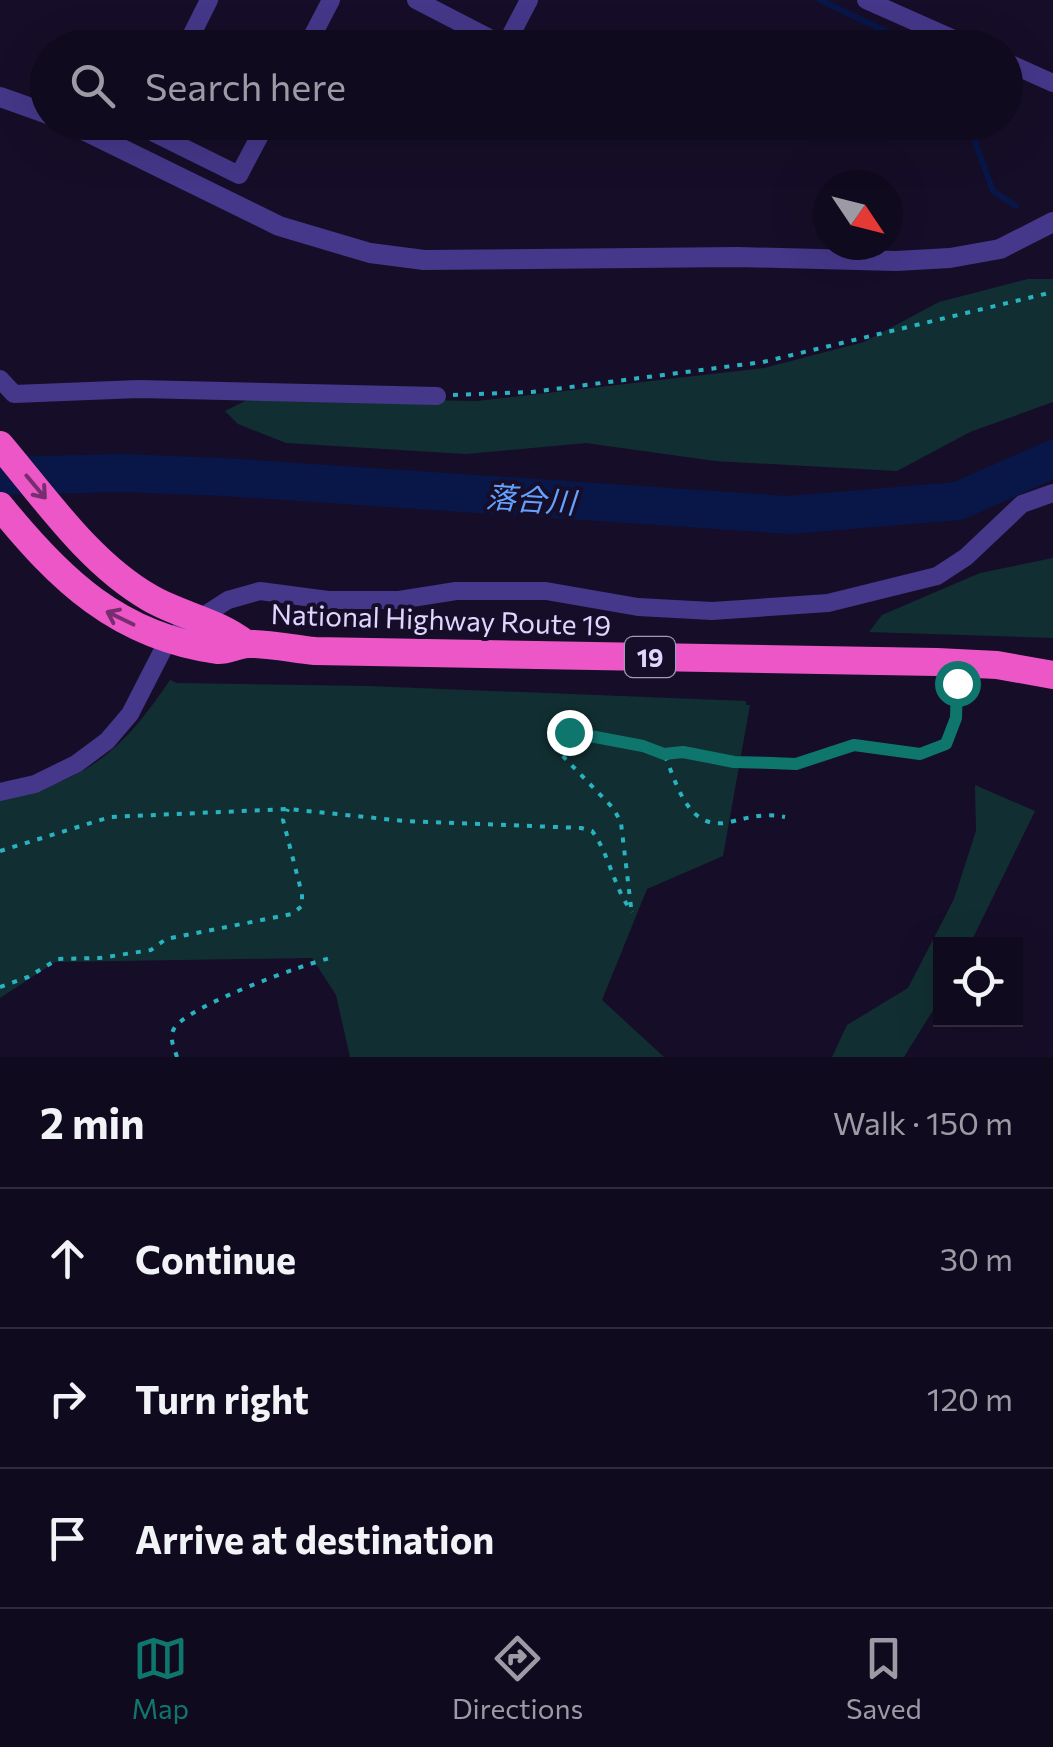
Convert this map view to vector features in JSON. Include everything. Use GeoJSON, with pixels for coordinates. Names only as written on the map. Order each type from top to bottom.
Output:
{"type":"FeatureCollection","features":[{"type":"Feature","properties":{"kind":"highway","name":"National Highway Route 19"},"geometry":{"type":"LineString","coordinates":[[0,445],[111,570],[151,599],[232,633],[246,644]]}},
{"type":"Feature","properties":{"kind":"highway","name":"National Highway Route 19"},"geometry":{"type":"LineString","coordinates":[[0,506],[38,554],[96,605],[170,638],[222,651],[246,644],[315,650],[957,663],[998,665],[1053,675]]}},
{"type":"Feature","properties":{"kind":"street"},"geometry":{"type":"LineString","coordinates":[[194,30],[210,0]]}},
{"type":"Feature","properties":{"kind":"street"},"geometry":{"type":"LineString","coordinates":[[315,30],[331,0]]}},
{"type":"Feature","properties":{"kind":"street"},"geometry":{"type":"LineString","coordinates":[[416,0],[474,30]]}},
{"type":"Feature","properties":{"kind":"street"},"geometry":{"type":"LineString","coordinates":[[513,30],[529,0]]}},
{"type":"Feature","properties":{"kind":"street"},"geometry":{"type":"LineString","coordinates":[[866,0],[934,30]]}},
{"type":"Feature","properties":{"kind":"street"},"geometry":{"type":"LineString","coordinates":[[1023,69],[1053,82]]}},
{"type":"Feature","properties":{"kind":"street"},"geometry":{"type":"LineString","coordinates":[[0,97],[30,108]]}},
{"type":"Feature","properties":{"kind":"street"},"geometry":{"type":"LineString","coordinates":[[104,140],[280,226],[370,253],[424,260],[950,258],[1000,249],[1053,222]]}},
{"type":"Feature","properties":{"kind":"street"},"geometry":{"type":"LineString","coordinates":[[168,140],[239,176],[257,140]]}},
{"type":"Feature","properties":{"kind":"street"},"geometry":{"type":"LineString","coordinates":[[0,378],[14,394],[139,388],[437,396]]}},
{"type":"Feature","properties":{"kind":"street"},"geometry":{"type":"LineString","coordinates":[[0,792],[35,784],[76,764],[107,741],[130,714],[170,638],[228,600],[260,590],[328,600],[399,600],[456,591],[546,591],[638,607],[712,610],[828,603],[937,576],[966,557],[1022,504],[1053,494]]}},
{"type":"Feature","properties":{"kind":"path"},"geometry":{"type":"LineString","coordinates":[[437,396],[532,392],[763,362],[1053,292]]}},
{"type":"Feature","properties":{"kind":"path"},"geometry":{"type":"LineString","coordinates":[[0,851],[110,817],[288,810],[404,821],[592,830],[632,912],[621,824],[608,801],[556,749],[558,733],[643,746],[664,754],[683,752],[734,762],[796,764],[854,745],[920,754],[946,744],[956,718],[957,663]]}},
{"type":"Feature","properties":{"kind":"path"},"geometry":{"type":"LineString","coordinates":[[664,754],[685,804],[703,819],[724,824],[766,814],[785,817]]}},
{"type":"Feature","properties":{"kind":"path"},"geometry":{"type":"LineString","coordinates":[[0,988],[58,959],[100,958],[152,950],[166,939],[292,914],[302,906],[302,894],[283,820],[288,810]]}},
{"type":"Feature","properties":{"kind":"path"},"geometry":{"type":"LineString","coordinates":[[177,1057],[171,1039],[174,1028],[202,1008],[310,963],[334,957]]}},
{"type":"Feature","properties":{"kind":"green space"},"geometry":{"type":"Polygon","coordinates":[[[1028,279],[1053,279],[1053,402],[970,432],[897,471],[715,461],[586,443],[466,454],[286,443],[238,424],[225,411],[253,397],[477,401],[764,368],[864,342],[939,302],[1028,279]]]}},
{"type":"Feature","properties":{"kind":"green space"},"geometry":{"type":"Polygon","coordinates":[[[1053,558],[1053,638],[869,632],[882,615],[980,573],[1053,558]]]}},
{"type":"Feature","properties":{"kind":"green space"},"geometry":{"type":"Polygon","coordinates":[[[170,680],[746,701],[750,705],[723,856],[647,889],[602,1000],[664,1057],[350,1057],[336,995],[312,958],[55,962],[0,998],[0,801],[57,783],[99,760],[135,727],[170,680]]]}},
{"type":"Feature","properties":{"kind":"green space"},"geometry":{"type":"Polygon","coordinates":[[[975,785],[1035,811],[973,937],[934,937],[954,899],[976,831],[975,785]]]}},
{"type":"Feature","properties":{"kind":"green space"},"geometry":{"type":"Polygon","coordinates":[[[933,940],[933,1010],[904,1057],[832,1057],[847,1025],[908,988],[933,940]]]}},
{"type":"Feature","properties":{"kind":"waterway"},"geometry":{"type":"LineString","coordinates":[[820,0],[883,30]]}},
{"type":"Feature","properties":{"kind":"waterway"},"geometry":{"type":"LineString","coordinates":[[975,140],[993,191],[1016,206]]}},
{"type":"Feature","properties":{"kind":"waterway","name":"落合川"},"geometry":{"type":"LineString","coordinates":[[0,476],[121,473],[225,477],[789,515],[958,501],[1053,459]]}},
{"type":"Feature","properties":{"kind":"route"},"geometry":{"type":"LineString","coordinates":[[569,732],[643,746],[664,754],[683,752],[734,762],[796,764],[868,744],[920,754],[946,744],[952,733],[957,683]]}}]}
